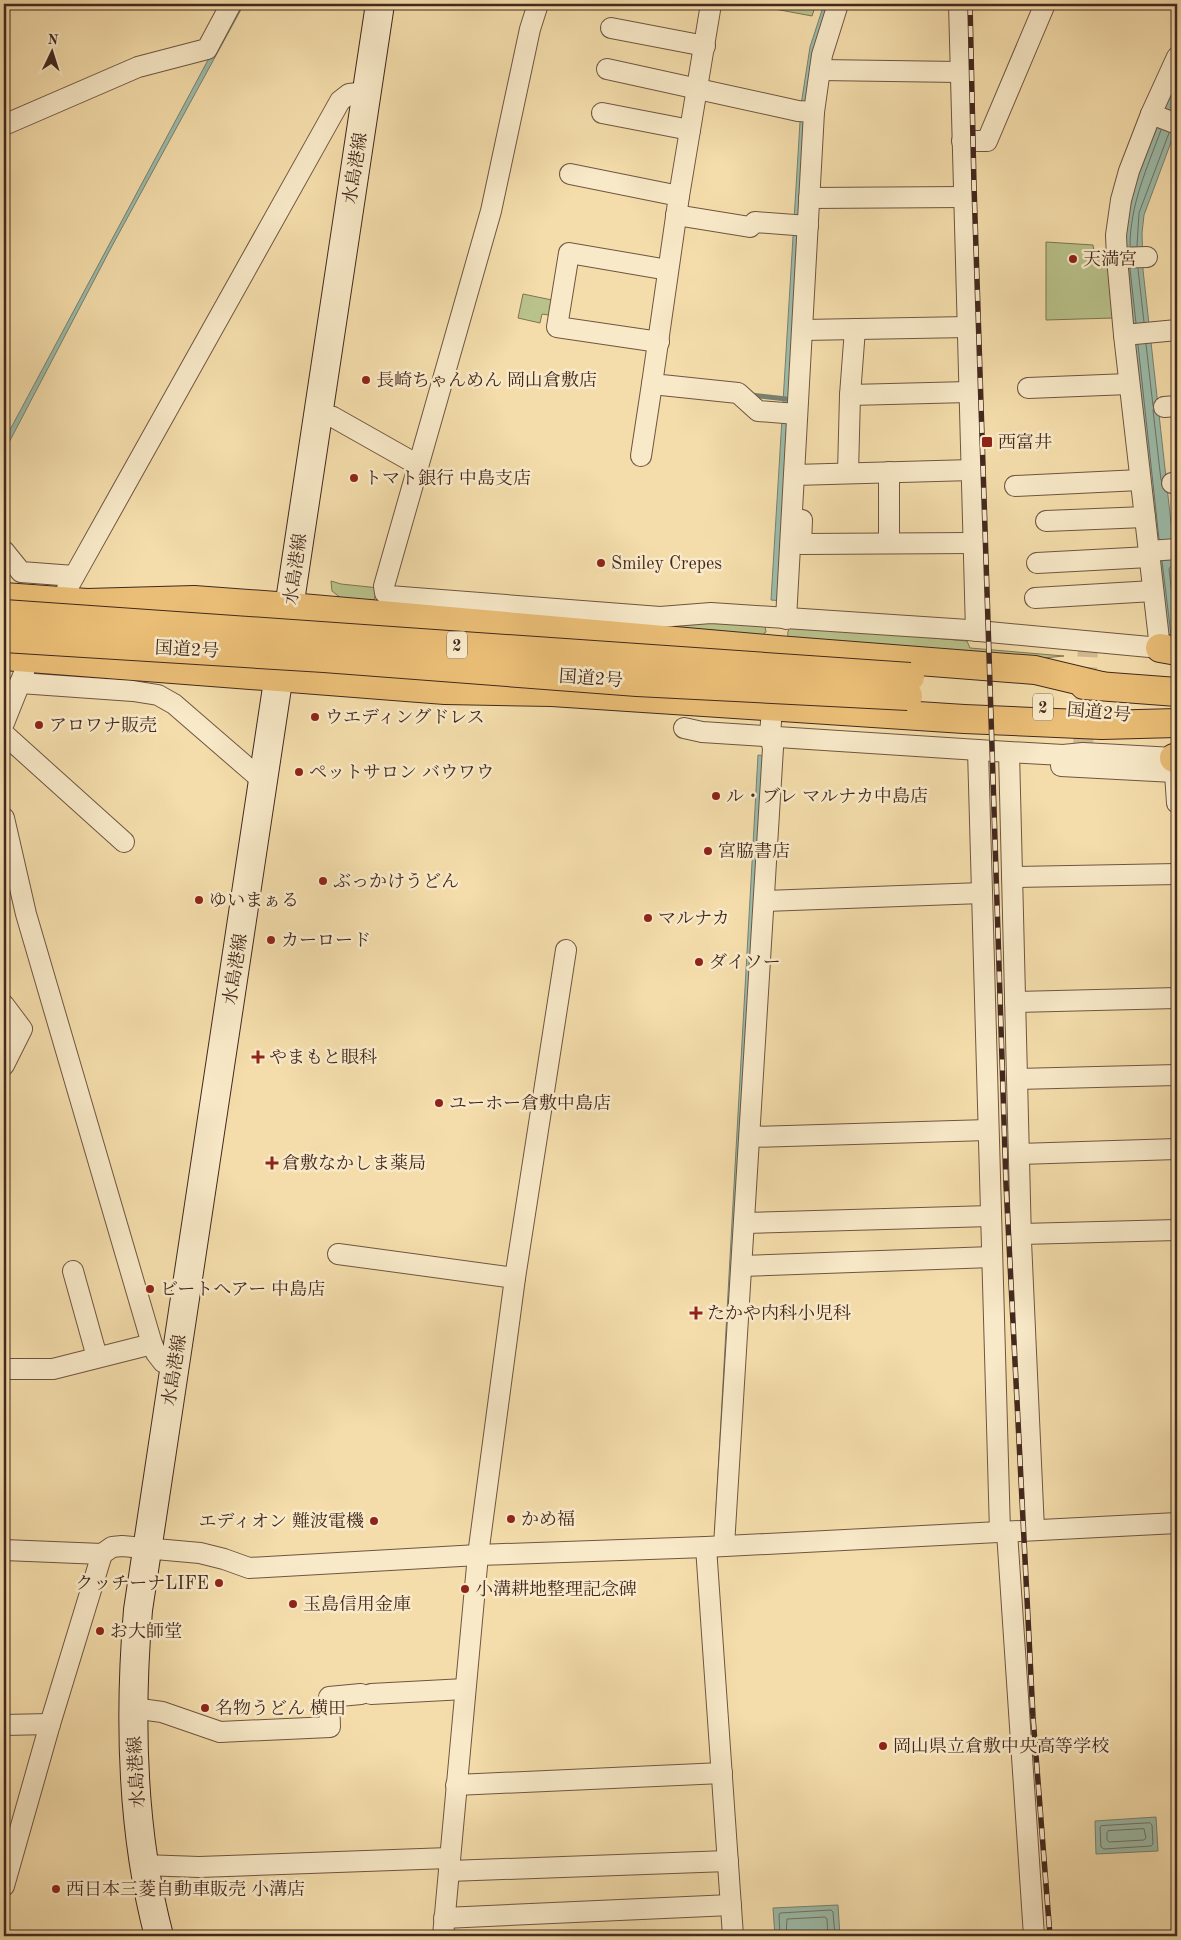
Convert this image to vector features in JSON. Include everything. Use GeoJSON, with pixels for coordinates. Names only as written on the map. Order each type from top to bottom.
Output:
{"type":"FeatureCollection","features":[{"type":"Feature","properties":{"kind":"highway"},"geometry":{"type":"LineString","coordinates":[[4,597],[87,603],[194,600],[290,607],[777,650],[1035,670],[1102,686]]}},
{"type":"Feature","properties":{"kind":"highway","name":"国道2号"},"geometry":{"type":"LineString","coordinates":[[4,614],[909,686],[1177,718]]}},
{"type":"Feature","properties":{"kind":"highway","name":"国道2号"},"geometry":{"type":"LineString","coordinates":[[4,638],[324,658],[638,682],[909,686],[1102,686],[1177,692]]}},
{"type":"Feature","properties":{"kind":"highway"},"geometry":{"type":"LineString","coordinates":[[16,671],[279,678],[398,687],[552,692],[973,719],[1102,724],[1177,723]]}},
{"type":"Feature","properties":{"kind":"main road","name":"水島港線"},"geometry":{"type":"LineString","coordinates":[[159,1936],[143,1865],[134,1771],[133,1708],[135,1652],[146,1548],[380,4]]}},
{"type":"Feature","properties":{"kind":"street"},"geometry":{"type":"LineString","coordinates":[[4,125],[138,66],[207,50],[231,4]]}},
{"type":"Feature","properties":{"kind":"street"},"geometry":{"type":"LineString","coordinates":[[538,4],[530,29],[491,211],[384,586],[385,593],[389,596],[660,617],[711,613],[976,631],[1088,644],[1168,649],[1153,591],[1151,553],[1140,480],[1120,258],[1116,235],[1121,200],[1129,171],[1162,118],[1177,57]]}},
{"type":"Feature","properties":{"kind":"street"},"geometry":{"type":"LineString","coordinates":[[641,456],[659,342],[677,205],[711,4]]}},
{"type":"Feature","properties":{"kind":"street"},"geometry":{"type":"LineString","coordinates":[[838,4],[807,111],[809,198],[801,226],[803,330],[789,413],[799,475],[801,544],[973,544]]}},
{"type":"Feature","properties":{"kind":"street"},"geometry":{"type":"LineString","coordinates":[[958,4],[976,631]]}},
{"type":"Feature","properties":{"kind":"street"},"geometry":{"type":"LineString","coordinates":[[962,141],[987,141],[1045,4]]}},
{"type":"Feature","properties":{"kind":"street"},"geometry":{"type":"LineString","coordinates":[[611,28],[705,46]]}},
{"type":"Feature","properties":{"kind":"street"},"geometry":{"type":"LineString","coordinates":[[607,69],[807,111]]}},
{"type":"Feature","properties":{"kind":"street"},"geometry":{"type":"LineString","coordinates":[[820,70],[960,72]]}},
{"type":"Feature","properties":{"kind":"street"},"geometry":{"type":"LineString","coordinates":[[4,552],[21,572],[71,582],[340,101],[349,94],[367,92]]}},
{"type":"Feature","properties":{"kind":"street"},"geometry":{"type":"LineString","coordinates":[[602,113],[690,130]]}},
{"type":"Feature","properties":{"kind":"street"},"geometry":{"type":"LineString","coordinates":[[570,174],[750,227],[755,222],[801,226]]}},
{"type":"Feature","properties":{"kind":"street"},"geometry":{"type":"LineString","coordinates":[[809,198],[964,196]]}},
{"type":"Feature","properties":{"kind":"street"},"geometry":{"type":"LineString","coordinates":[[659,342],[558,327],[569,253],[668,270]]}},
{"type":"Feature","properties":{"kind":"street"},"geometry":{"type":"LineString","coordinates":[[1120,258],[1146,257]]}},
{"type":"Feature","properties":{"kind":"street"},"geometry":{"type":"LineString","coordinates":[[803,330],[968,327]]}},
{"type":"Feature","properties":{"kind":"street"},"geometry":{"type":"LineString","coordinates":[[848,473],[850,395],[855,329]]}},
{"type":"Feature","properties":{"kind":"street"},"geometry":{"type":"LineString","coordinates":[[1126,335],[1177,330]]}},
{"type":"Feature","properties":{"kind":"street"},"geometry":{"type":"LineString","coordinates":[[652,384],[738,393],[758,411],[789,413]]}},
{"type":"Feature","properties":{"kind":"street"},"geometry":{"type":"LineString","coordinates":[[1028,388],[1130,384]]}},
{"type":"Feature","properties":{"kind":"street"},"geometry":{"type":"LineString","coordinates":[[850,395],[970,392]]}},
{"type":"Feature","properties":{"kind":"street"},"geometry":{"type":"LineString","coordinates":[[318,413],[333,417],[418,465]]}},
{"type":"Feature","properties":{"kind":"street"},"geometry":{"type":"LineString","coordinates":[[799,475],[972,470]]}},
{"type":"Feature","properties":{"kind":"street"},"geometry":{"type":"LineString","coordinates":[[888,472],[889,543]]}},
{"type":"Feature","properties":{"kind":"street"},"geometry":{"type":"LineString","coordinates":[[777,650],[783,619],[799,475]]}},
{"type":"Feature","properties":{"kind":"street"},"geometry":{"type":"LineString","coordinates":[[1016,486],[1140,480]]}},
{"type":"Feature","properties":{"kind":"street"},"geometry":{"type":"LineString","coordinates":[[1046,521],[1145,517]]}},
{"type":"Feature","properties":{"kind":"street"},"geometry":{"type":"LineString","coordinates":[[1037,564],[1176,549]]}},
{"type":"Feature","properties":{"kind":"street"},"geometry":{"type":"LineString","coordinates":[[1035,598],[1153,591]]}},
{"type":"Feature","properties":{"kind":"street"},"geometry":{"type":"LineString","coordinates":[[4,723],[16,671],[158,695],[174,704],[263,781]]}},
{"type":"Feature","properties":{"kind":"street"},"geometry":{"type":"LineString","coordinates":[[733,1936],[722,1773],[716,1546],[745,1223],[773,748],[770,736],[772,707]]}},
{"type":"Feature","properties":{"kind":"street"},"geometry":{"type":"LineString","coordinates":[[684,728],[702,732],[1063,755],[1083,750],[1175,763]]}},
{"type":"Feature","properties":{"kind":"street"},"geometry":{"type":"LineString","coordinates":[[4,734],[124,842]]}},
{"type":"Feature","properties":{"kind":"street"},"geometry":{"type":"LineString","coordinates":[[978,750],[990,1216],[1003,1532],[1034,1936]]}},
{"type":"Feature","properties":{"kind":"street"},"geometry":{"type":"LineString","coordinates":[[1009,752],[1021,1234],[1034,1530]]}},
{"type":"Feature","properties":{"kind":"street"},"geometry":{"type":"LineString","coordinates":[[1061,766],[1175,763]]}},
{"type":"Feature","properties":{"kind":"street"},"geometry":{"type":"LineString","coordinates":[[1175,763],[1177,803]]}},
{"type":"Feature","properties":{"kind":"street"},"geometry":{"type":"LineString","coordinates":[[4,818],[26,914],[152,1344],[163,1362],[175,1364]]}},
{"type":"Feature","properties":{"kind":"street"},"geometry":{"type":"LineString","coordinates":[[1012,877],[1177,874]]}},
{"type":"Feature","properties":{"kind":"street"},"geometry":{"type":"LineString","coordinates":[[764,900],[982,892]]}},
{"type":"Feature","properties":{"kind":"street"},"geometry":{"type":"LineString","coordinates":[[566,950],[516,1278],[478,1555],[444,1927],[731,1905]]}},
{"type":"Feature","properties":{"kind":"street"},"geometry":{"type":"LineString","coordinates":[[1015,1002],[1177,998]]}},
{"type":"Feature","properties":{"kind":"street"},"geometry":{"type":"LineString","coordinates":[[4,1005],[22,1029],[4,1065]]}},
{"type":"Feature","properties":{"kind":"street"},"geometry":{"type":"LineString","coordinates":[[1017,1079],[1177,1075]]}},
{"type":"Feature","properties":{"kind":"street"},"geometry":{"type":"LineString","coordinates":[[750,1137],[988,1130]]}},
{"type":"Feature","properties":{"kind":"street"},"geometry":{"type":"LineString","coordinates":[[1019,1154],[1177,1149]]}},
{"type":"Feature","properties":{"kind":"street"},"geometry":{"type":"LineString","coordinates":[[745,1223],[990,1216]]}},
{"type":"Feature","properties":{"kind":"street"},"geometry":{"type":"LineString","coordinates":[[1021,1234],[1177,1230]]}},
{"type":"Feature","properties":{"kind":"street"},"geometry":{"type":"LineString","coordinates":[[338,1254],[516,1278]]}},
{"type":"Feature","properties":{"kind":"street"},"geometry":{"type":"LineString","coordinates":[[742,1266],[992,1257]]}},
{"type":"Feature","properties":{"kind":"street"},"geometry":{"type":"LineString","coordinates":[[73,1271],[97,1358]]}},
{"type":"Feature","properties":{"kind":"street"},"geometry":{"type":"LineString","coordinates":[[4,1369],[53,1368],[152,1344]]}},
{"type":"Feature","properties":{"kind":"street"},"geometry":{"type":"LineString","coordinates":[[4,1550],[102,1554],[112,1547],[146,1548],[200,1552],[224,1558],[249,1568],[478,1555],[716,1546],[1177,1523]]}},
{"type":"Feature","properties":{"kind":"street"},"geometry":{"type":"LineString","coordinates":[[4,1886],[10,1844],[50,1724],[102,1554]]}},
{"type":"Feature","properties":{"kind":"street"},"geometry":{"type":"LineString","coordinates":[[133,1708],[162,1712],[220,1732],[330,1727],[330,1697],[465,1689]]}},
{"type":"Feature","properties":{"kind":"street"},"geometry":{"type":"LineString","coordinates":[[4,1725],[50,1724]]}},
{"type":"Feature","properties":{"kind":"street"},"geometry":{"type":"LineString","coordinates":[[456,1785],[722,1773]]}},
{"type":"Feature","properties":{"kind":"street"},"geometry":{"type":"LineString","coordinates":[[143,1865],[199,1867],[728,1861]]}},
{"type":"Feature","properties":{"kind":"green space"},"geometry":{"type":"Polygon","coordinates":[[[748,4],[816,4],[812,16],[748,4]]]}},
{"type":"Feature","properties":{"kind":"green space"},"geometry":{"type":"Polygon","coordinates":[[[1046,242],[1093,245],[1095,258],[1108,259],[1113,318],[1046,320],[1046,242]]]}},
{"type":"Feature","properties":{"kind":"green space"},"geometry":{"type":"Polygon","coordinates":[[[523,294],[552,300],[555,316],[542,314],[540,323],[518,318],[523,294]]]}},
{"type":"Feature","properties":{"kind":"green space"},"geometry":{"type":"Polygon","coordinates":[[[331,581],[341,584],[379,588],[372,604],[489,616],[640,624],[713,621],[760,623],[765,626],[766,632],[758,638],[636,633],[441,616],[356,605],[342,599],[332,591],[331,581]]]}},
{"type":"Feature","properties":{"kind":"green space"},"geometry":{"type":"Polygon","coordinates":[[[795,626],[967,641],[970,648],[1064,656],[1032,659],[793,641],[788,637],[788,631],[795,626]]]}},
{"type":"Feature","properties":{"kind":"water"},"geometry":{"type":"Polygon","coordinates":[[[238,4],[244,4],[112,246],[4,452],[4,441],[238,4]]]}},
{"type":"Feature","properties":{"kind":"water"},"geometry":{"type":"Polygon","coordinates":[[[824,4],[832,4],[783,601],[771,600],[801,105],[810,47],[824,4]]]}},
{"type":"Feature","properties":{"kind":"water"},"geometry":{"type":"Polygon","coordinates":[[[1177,81],[1177,126],[1144,215],[1142,233],[1143,270],[1177,577],[1177,643],[1165,635],[1124,266],[1125,228],[1131,199],[1148,147],[1177,81]]]}},
{"type":"Feature","properties":{"kind":"water"},"geometry":{"type":"Polygon","coordinates":[[[758,755],[767,756],[717,1563],[713,1563],[758,755]]]}},
{"type":"Feature","properties":{"kind":"water"},"geometry":{"type":"Polygon","coordinates":[[[1156,1817],[1158,1851],[1096,1854],[1095,1821],[1156,1817]]]}},
{"type":"Feature","properties":{"kind":"water"},"geometry":{"type":"Polygon","coordinates":[[[838,1905],[840,1936],[775,1936],[773,1908],[838,1905]]]}},
{"type":"Feature","properties":{"kind":"waterway"},"geometry":{"type":"LineString","coordinates":[[751,395],[786,399]]}},
{"type":"Feature","properties":{"kind":"tunnel"},"geometry":{"type":"LineString","coordinates":[[1083,747],[1088,647]]}},
{"type":"Feature","properties":{"kind":"railway"},"geometry":{"type":"LineString","coordinates":[[970,4],[974,186],[1006,1184],[1033,1717],[1050,1936]]}},
{"type":"Feature","properties":{"kind":"place","name":"天満宮"},"geometry":{"type":"Point","coordinates":[1073,259]}},
{"type":"Feature","properties":{"kind":"place","name":"長崎ちゃんめん 岡山倉敷店"},"geometry":{"type":"Point","coordinates":[366,380]}},
{"type":"Feature","properties":{"kind":"place","name":"西富井"},"geometry":{"type":"Point","coordinates":[987,442]}},
{"type":"Feature","properties":{"kind":"place","name":"トマト銀行 中島支店"},"geometry":{"type":"Point","coordinates":[354,478]}},
{"type":"Feature","properties":{"kind":"place","name":"Smiley Crepes"},"geometry":{"type":"Point","coordinates":[601,563]}},
{"type":"Feature","properties":{"kind":"place","name":"ウエディングドレス"},"geometry":{"type":"Point","coordinates":[315,717]}},
{"type":"Feature","properties":{"kind":"place","name":"アロワナ販売"},"geometry":{"type":"Point","coordinates":[39,725]}},
{"type":"Feature","properties":{"kind":"place","name":"ペットサロン バウワウ"},"geometry":{"type":"Point","coordinates":[299,772]}},
{"type":"Feature","properties":{"kind":"place","name":"ル・ブレ マルナカ中島店"},"geometry":{"type":"Point","coordinates":[716,796]}},
{"type":"Feature","properties":{"kind":"place","name":"宮脇書店"},"geometry":{"type":"Point","coordinates":[708,851]}},
{"type":"Feature","properties":{"kind":"place","name":"ぶっかけうどん"},"geometry":{"type":"Point","coordinates":[323,881]}},
{"type":"Feature","properties":{"kind":"place","name":"ゆいまぁる"},"geometry":{"type":"Point","coordinates":[199,900]}},
{"type":"Feature","properties":{"kind":"place","name":"マルナカ"},"geometry":{"type":"Point","coordinates":[648,918]}},
{"type":"Feature","properties":{"kind":"place","name":"カーロード"},"geometry":{"type":"Point","coordinates":[271,940]}},
{"type":"Feature","properties":{"kind":"place","name":"ダイソー"},"geometry":{"type":"Point","coordinates":[699,962]}},
{"type":"Feature","properties":{"kind":"place","name":"やまもと眼科"},"geometry":{"type":"Point","coordinates":[258,1057]}},
{"type":"Feature","properties":{"kind":"place","name":"ユーホー倉敷中島店"},"geometry":{"type":"Point","coordinates":[439,1103]}},
{"type":"Feature","properties":{"kind":"place","name":"倉敷なかしま薬局"},"geometry":{"type":"Point","coordinates":[272,1163]}},
{"type":"Feature","properties":{"kind":"place","name":"ビートヘアー 中島店"},"geometry":{"type":"Point","coordinates":[150,1289]}},
{"type":"Feature","properties":{"kind":"place","name":"たかや内科小児科"},"geometry":{"type":"Point","coordinates":[696,1313]}},
{"type":"Feature","properties":{"kind":"place","name":"かめ福"},"geometry":{"type":"Point","coordinates":[511,1519]}},
{"type":"Feature","properties":{"kind":"place","name":"エディオン 難波電機"},"geometry":{"type":"Point","coordinates":[374,1521]}},
{"type":"Feature","properties":{"kind":"place","name":"クッチーナLIFE"},"geometry":{"type":"Point","coordinates":[219,1583]}},
{"type":"Feature","properties":{"kind":"place","name":"小溝耕地整理記念碑"},"geometry":{"type":"Point","coordinates":[465,1589]}},
{"type":"Feature","properties":{"kind":"place","name":"玉島信用金庫"},"geometry":{"type":"Point","coordinates":[293,1604]}},
{"type":"Feature","properties":{"kind":"place","name":"お大師堂"},"geometry":{"type":"Point","coordinates":[100,1631]}},
{"type":"Feature","properties":{"kind":"place","name":"名物うどん 横田"},"geometry":{"type":"Point","coordinates":[205,1708]}},
{"type":"Feature","properties":{"kind":"place","name":"岡山県立倉敷中央高等学校"},"geometry":{"type":"Point","coordinates":[883,1746]}},
{"type":"Feature","properties":{"kind":"place","name":"西日本三菱自動車販売 小溝店"},"geometry":{"type":"Point","coordinates":[56,1889]}}]}
